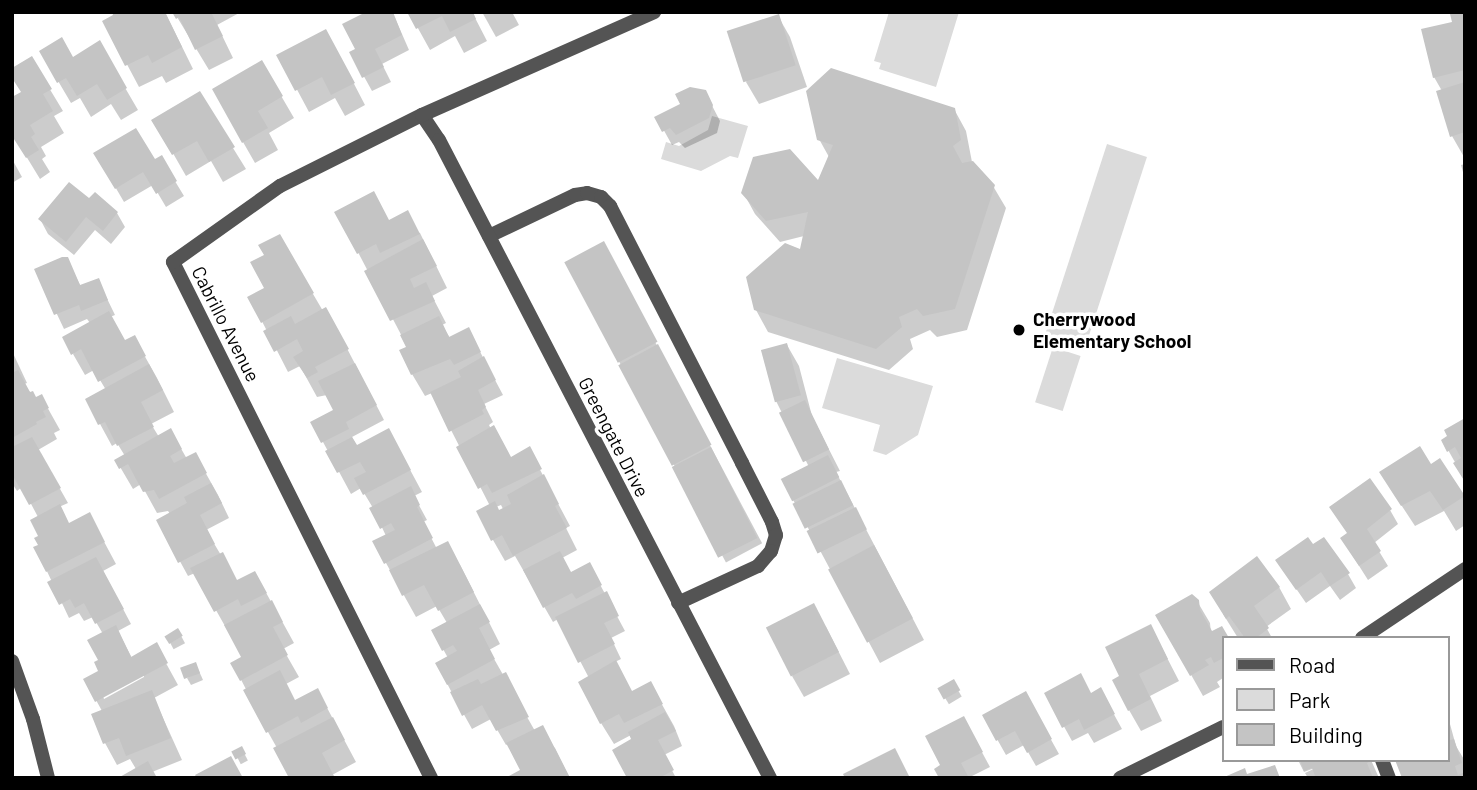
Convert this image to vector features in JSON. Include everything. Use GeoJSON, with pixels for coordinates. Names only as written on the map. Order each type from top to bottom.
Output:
{"type":"FeatureCollection","features":[{"type":"Feature","properties":{"kind":"street","name":"Cabrillo Avenue"},"geometry":{"type":"LineString","coordinates":[[431,778],[173,262],[280,186],[422,115],[654,12]]}},
{"type":"Feature","properties":{"kind":"street","name":"Greengate Drive"},"geometry":{"type":"LineString","coordinates":[[422,115],[439,140],[770,778]]}},
{"type":"Feature","properties":{"kind":"street"},"geometry":{"type":"LineString","coordinates":[[489,236],[575,195],[587,193],[601,197],[610,206],[706,392],[772,522],[776,535],[771,551],[758,566],[678,603]]}},
{"type":"Feature","properties":{"kind":"street"},"geometry":{"type":"LineString","coordinates":[[1365,636],[1465,569]]}},
{"type":"Feature","properties":{"kind":"street"},"geometry":{"type":"LineString","coordinates":[[12,661],[33,719],[48,778]]}},
{"type":"Feature","properties":{"kind":"street"},"geometry":{"type":"LineString","coordinates":[[1120,778],[1222,727]]}},
{"type":"Feature","properties":{"kind":"green space"},"geometry":{"type":"Polygon","coordinates":[[[889,12],[959,12],[936,87],[879,69],[881,63],[874,61],[889,12]]]}},
{"type":"Feature","properties":{"kind":"green space"},"geometry":{"type":"Polygon","coordinates":[[[712,116],[748,126],[738,158],[730,156],[701,171],[661,159],[666,142],[679,146],[708,130],[712,116]]]}},
{"type":"Feature","properties":{"kind":"green space"},"geometry":{"type":"Polygon","coordinates":[[[1107,144],[1147,157],[1084,351],[1044,338],[1107,144]]]}},
{"type":"Feature","properties":{"kind":"green space"},"geometry":{"type":"Polygon","coordinates":[[[1053,347],[1081,356],[1063,411],[1035,402],[1053,347]]]}},
{"type":"Feature","properties":{"kind":"green space"},"geometry":{"type":"Polygon","coordinates":[[[837,358],[933,386],[918,435],[886,455],[873,451],[880,425],[822,408],[837,358]]]}},
{"type":"Feature","properties":{"kind":"building"},"geometry":{"type":"Polygon","coordinates":[[[112,12],[165,12],[182,47],[152,63],[148,55],[125,66],[102,21],[113,15],[112,12]]]}},
{"type":"Feature","properties":{"kind":"building"},"geometry":{"type":"Polygon","coordinates":[[[172,12],[211,12],[223,36],[195,50],[179,17],[176,19],[172,12]]]}},
{"type":"Feature","properties":{"kind":"building"},"geometry":{"type":"Polygon","coordinates":[[[366,12],[393,12],[402,35],[375,49],[384,67],[362,78],[349,52],[355,49],[342,24],[366,12]]]}},
{"type":"Feature","properties":{"kind":"building"},"geometry":{"type":"Polygon","coordinates":[[[407,12],[473,12],[476,19],[450,32],[442,16],[416,29],[407,12]]]}},
{"type":"Feature","properties":{"kind":"building"},"geometry":{"type":"Polygon","coordinates":[[[1465,12],[1465,70],[1433,78],[1421,29],[1452,22],[1450,14],[1465,12]]]}},
{"type":"Feature","properties":{"kind":"building"},"geometry":{"type":"Polygon","coordinates":[[[779,14],[796,65],[743,82],[727,31],[779,14]]]}},
{"type":"Feature","properties":{"kind":"building"},"geometry":{"type":"Polygon","coordinates":[[[326,29],[355,83],[331,95],[322,77],[295,91],[276,55],[326,29]]]}},
{"type":"Feature","properties":{"kind":"building"},"geometry":{"type":"Polygon","coordinates":[[[62,37],[73,57],[100,40],[127,88],[107,100],[97,84],[77,96],[66,78],[57,83],[39,51],[62,37]]]}},
{"type":"Feature","properties":{"kind":"building"},"geometry":{"type":"Polygon","coordinates":[[[32,56],[52,89],[43,94],[53,111],[30,125],[35,134],[31,137],[39,150],[26,158],[12,136],[12,97],[21,92],[12,78],[12,68],[32,56]]]}},
{"type":"Feature","properties":{"kind":"building"},"geometry":{"type":"Polygon","coordinates":[[[262,60],[283,96],[258,111],[268,128],[242,143],[212,89],[262,60]]]}},
{"type":"Feature","properties":{"kind":"building"},"geometry":{"type":"Polygon","coordinates":[[[831,68],[955,108],[961,140],[953,146],[962,163],[973,161],[995,185],[955,309],[923,316],[917,309],[899,317],[902,327],[876,349],[754,310],[746,277],[785,243],[800,249],[808,212],[766,221],[741,193],[753,157],[790,149],[818,180],[833,145],[817,140],[806,91],[831,68]]]}},
{"type":"Feature","properties":{"kind":"building"},"geometry":{"type":"Polygon","coordinates":[[[1465,82],[1465,132],[1450,137],[1436,91],[1465,82]]]}},
{"type":"Feature","properties":{"kind":"building"},"geometry":{"type":"Polygon","coordinates":[[[690,87],[706,90],[713,105],[709,118],[676,135],[670,128],[662,132],[654,117],[680,104],[675,94],[690,87]]]}},
{"type":"Feature","properties":{"kind":"building"},"geometry":{"type":"Polygon","coordinates":[[[200,91],[235,147],[209,162],[197,141],[172,155],[151,120],[200,91]]]}},
{"type":"Feature","properties":{"kind":"building"},"geometry":{"type":"Polygon","coordinates":[[[136,128],[155,159],[162,155],[177,181],[156,194],[143,172],[115,189],[93,153],[136,128]]]}},
{"type":"Feature","properties":{"kind":"building"},"geometry":{"type":"Polygon","coordinates":[[[69,182],[89,198],[95,192],[118,212],[103,231],[86,217],[66,242],[38,219],[69,182]]]}},
{"type":"Feature","properties":{"kind":"building"},"geometry":{"type":"Polygon","coordinates":[[[374,191],[389,220],[408,210],[420,234],[380,253],[376,244],[357,254],[334,212],[374,191]]]}},
{"type":"Feature","properties":{"kind":"building"},"geometry":{"type":"Polygon","coordinates":[[[280,234],[314,293],[261,323],[247,297],[264,288],[250,262],[264,255],[258,245],[280,234]]]}},
{"type":"Feature","properties":{"kind":"building"},"geometry":{"type":"Polygon","coordinates":[[[423,239],[437,266],[410,279],[414,288],[426,282],[435,301],[390,321],[364,271],[423,239]]]}},
{"type":"Feature","properties":{"kind":"building"},"geometry":{"type":"Polygon","coordinates":[[[604,241],[658,342],[618,363],[564,262],[604,241]]]}},
{"type":"Feature","properties":{"kind":"building"},"geometry":{"type":"Polygon","coordinates":[[[68,257],[80,285],[99,278],[108,300],[81,311],[79,305],[54,315],[34,269],[68,257]]]}},
{"type":"Feature","properties":{"kind":"building"},"geometry":{"type":"Polygon","coordinates":[[[326,307],[349,349],[315,367],[318,372],[307,378],[293,357],[303,351],[297,339],[274,352],[263,331],[291,316],[295,324],[326,307]]]}},
{"type":"Feature","properties":{"kind":"building"},"geometry":{"type":"Polygon","coordinates":[[[109,311],[125,340],[135,335],[146,356],[98,382],[81,349],[71,355],[62,337],[109,311]]]}},
{"type":"Feature","properties":{"kind":"building"},"geometry":{"type":"Polygon","coordinates":[[[439,316],[449,337],[469,327],[481,352],[454,365],[450,359],[411,375],[399,350],[406,347],[400,335],[439,316]]]}},
{"type":"Feature","properties":{"kind":"building"},"geometry":{"type":"Polygon","coordinates":[[[787,343],[801,395],[775,402],[761,350],[787,343]]]}},
{"type":"Feature","properties":{"kind":"building"},"geometry":{"type":"Polygon","coordinates":[[[658,344],[712,445],[672,466],[618,365],[658,344]]]}},
{"type":"Feature","properties":{"kind":"building"},"geometry":{"type":"Polygon","coordinates":[[[484,356],[496,380],[478,390],[486,407],[482,410],[484,414],[449,432],[430,392],[461,377],[458,371],[484,356]]]}},
{"type":"Feature","properties":{"kind":"building"},"geometry":{"type":"Polygon","coordinates":[[[355,363],[377,405],[346,422],[349,429],[321,443],[310,422],[333,410],[318,381],[355,363]]]}},
{"type":"Feature","properties":{"kind":"building"},"geometry":{"type":"Polygon","coordinates":[[[149,364],[163,390],[141,402],[154,427],[117,446],[105,422],[98,425],[85,399],[149,364]]]}},
{"type":"Feature","properties":{"kind":"building"},"geometry":{"type":"Polygon","coordinates":[[[18,370],[30,392],[33,391],[36,397],[42,394],[49,408],[43,411],[46,417],[12,438],[12,373],[18,370]]]}},
{"type":"Feature","properties":{"kind":"building"},"geometry":{"type":"Polygon","coordinates":[[[805,400],[829,449],[803,462],[779,413],[805,400]]]}},
{"type":"Feature","properties":{"kind":"building"},"geometry":{"type":"Polygon","coordinates":[[[1465,418],[1465,482],[1453,463],[1461,458],[1455,447],[1447,452],[1441,440],[1447,436],[1444,430],[1465,418]]]}},
{"type":"Feature","properties":{"kind":"building"},"geometry":{"type":"Polygon","coordinates":[[[494,425],[511,457],[530,446],[542,469],[492,493],[487,484],[478,489],[456,447],[494,425]]]}},
{"type":"Feature","properties":{"kind":"building"},"geometry":{"type":"Polygon","coordinates":[[[171,428],[182,449],[170,456],[174,463],[196,452],[207,473],[159,499],[154,490],[143,492],[128,464],[119,469],[114,460],[171,428]]]}},
{"type":"Feature","properties":{"kind":"building"},"geometry":{"type":"Polygon","coordinates":[[[389,428],[411,470],[363,495],[354,478],[366,472],[360,462],[337,473],[325,451],[352,437],[357,445],[389,428]]]}},
{"type":"Feature","properties":{"kind":"building"},"geometry":{"type":"Polygon","coordinates":[[[32,437],[61,488],[29,505],[12,474],[12,447],[32,437]]]}},
{"type":"Feature","properties":{"kind":"building"},"geometry":{"type":"Polygon","coordinates":[[[1420,446],[1431,464],[1440,458],[1465,496],[1443,510],[1430,491],[1401,506],[1379,472],[1420,446]]]}},
{"type":"Feature","properties":{"kind":"building"},"geometry":{"type":"Polygon","coordinates":[[[711,447],[757,538],[718,558],[672,467],[711,447]]]}},
{"type":"Feature","properties":{"kind":"building"},"geometry":{"type":"Polygon","coordinates":[[[828,455],[839,477],[792,501],[781,479],[828,455]]]}},
{"type":"Feature","properties":{"kind":"building"},"geometry":{"type":"Polygon","coordinates":[[[544,474],[559,504],[555,506],[567,528],[513,556],[502,535],[491,541],[476,511],[495,501],[499,510],[511,504],[507,495],[544,474]]]}},
{"type":"Feature","properties":{"kind":"building"},"geometry":{"type":"Polygon","coordinates":[[[1370,478],[1392,509],[1367,529],[1381,551],[1359,566],[1340,538],[1347,533],[1329,507],[1370,478]]]}},
{"type":"Feature","properties":{"kind":"building"},"geometry":{"type":"Polygon","coordinates":[[[841,480],[853,505],[805,529],[792,504],[841,480]]]}},
{"type":"Feature","properties":{"kind":"building"},"geometry":{"type":"Polygon","coordinates":[[[211,483],[222,503],[200,515],[215,544],[178,563],[156,520],[187,503],[184,497],[211,483]]]}},
{"type":"Feature","properties":{"kind":"building"},"geometry":{"type":"Polygon","coordinates":[[[411,486],[420,505],[417,507],[433,538],[384,564],[372,541],[395,530],[391,523],[380,529],[369,508],[411,486]]]}},
{"type":"Feature","properties":{"kind":"building"},"geometry":{"type":"Polygon","coordinates":[[[60,504],[69,523],[90,512],[105,542],[46,572],[33,547],[38,545],[34,538],[38,536],[30,520],[60,504]]]}},
{"type":"Feature","properties":{"kind":"building"},"geometry":{"type":"Polygon","coordinates":[[[856,507],[867,529],[818,554],[807,531],[856,507]]]}},
{"type":"Feature","properties":{"kind":"building"},"geometry":{"type":"Polygon","coordinates":[[[1308,537],[1313,544],[1324,537],[1350,573],[1330,586],[1321,572],[1296,590],[1275,560],[1308,537]]]}},
{"type":"Feature","properties":{"kind":"building"},"geometry":{"type":"Polygon","coordinates":[[[448,541],[474,592],[438,611],[424,585],[402,596],[389,570],[448,541]]]}},
{"type":"Feature","properties":{"kind":"building"},"geometry":{"type":"Polygon","coordinates":[[[874,545],[913,618],[867,643],[828,569],[874,545]]]}},
{"type":"Feature","properties":{"kind":"building"},"geometry":{"type":"Polygon","coordinates":[[[560,551],[571,572],[590,562],[602,585],[576,599],[572,593],[543,608],[523,570],[560,551]]]}},
{"type":"Feature","properties":{"kind":"building"},"geometry":{"type":"Polygon","coordinates":[[[223,552],[237,580],[255,571],[267,593],[241,606],[238,599],[214,612],[190,568],[223,552]]]}},
{"type":"Feature","properties":{"kind":"building"},"geometry":{"type":"Polygon","coordinates":[[[1257,556],[1280,587],[1254,606],[1269,628],[1259,636],[1244,636],[1229,616],[1226,619],[1209,592],[1257,556]]]}},
{"type":"Feature","properties":{"kind":"building"},"geometry":{"type":"Polygon","coordinates":[[[96,557],[124,609],[95,624],[84,603],[75,608],[70,599],[59,605],[47,582],[96,557]]]}},
{"type":"Feature","properties":{"kind":"building"},"geometry":{"type":"Polygon","coordinates":[[[607,591],[619,616],[604,623],[615,644],[578,663],[555,617],[607,591]]]}},
{"type":"Feature","properties":{"kind":"building"},"geometry":{"type":"Polygon","coordinates":[[[1192,594],[1199,600],[1200,610],[1212,631],[1222,626],[1228,636],[1222,636],[1222,659],[1214,663],[1211,657],[1205,660],[1209,665],[1190,676],[1155,615],[1192,594]]]}},
{"type":"Feature","properties":{"kind":"building"},"geometry":{"type":"Polygon","coordinates":[[[272,600],[283,622],[273,627],[288,655],[240,681],[230,663],[241,657],[224,625],[272,600]]]}},
{"type":"Feature","properties":{"kind":"building"},"geometry":{"type":"Polygon","coordinates":[[[814,603],[839,652],[791,677],[766,628],[814,603]]]}},
{"type":"Feature","properties":{"kind":"building"},"geometry":{"type":"Polygon","coordinates":[[[480,604],[490,622],[479,628],[495,659],[447,685],[435,663],[457,651],[453,645],[442,651],[431,630],[480,604]]]}},
{"type":"Feature","properties":{"kind":"building"},"geometry":{"type":"Polygon","coordinates":[[[1151,624],[1168,659],[1139,674],[1151,699],[1128,711],[1112,680],[1119,676],[1105,647],[1151,624]]]}},
{"type":"Feature","properties":{"kind":"building"},"geometry":{"type":"Polygon","coordinates":[[[116,625],[131,657],[157,642],[168,663],[95,702],[83,679],[98,671],[94,662],[98,660],[87,640],[116,625]]]}},
{"type":"Feature","properties":{"kind":"building"},"geometry":{"type":"Polygon","coordinates":[[[178,628],[183,636],[169,644],[164,636],[178,628]]]}},
{"type":"Feature","properties":{"kind":"building"},"geometry":{"type":"Polygon","coordinates":[[[616,660],[632,691],[651,681],[663,704],[624,723],[619,714],[600,724],[578,682],[616,660]]]}},
{"type":"Feature","properties":{"kind":"building"},"geometry":{"type":"Polygon","coordinates":[[[196,662],[200,673],[184,679],[180,668],[196,662]]]}},
{"type":"Feature","properties":{"kind":"building"},"geometry":{"type":"Polygon","coordinates":[[[280,670],[295,700],[318,688],[328,708],[301,723],[298,716],[266,733],[243,690],[280,670]]]}},
{"type":"Feature","properties":{"kind":"building"},"geometry":{"type":"Polygon","coordinates":[[[506,672],[529,717],[496,731],[482,705],[462,716],[450,692],[478,679],[481,684],[506,672]]]}},
{"type":"Feature","properties":{"kind":"building"},"geometry":{"type":"Polygon","coordinates":[[[1081,673],[1091,693],[1101,687],[1115,714],[1084,730],[1079,719],[1062,728],[1044,693],[1081,673]]]}},
{"type":"Feature","properties":{"kind":"building"},"geometry":{"type":"Polygon","coordinates":[[[954,679],[960,690],[944,700],[937,688],[954,679]]]}},
{"type":"Feature","properties":{"kind":"building"},"geometry":{"type":"Polygon","coordinates":[[[152,690],[171,738],[126,756],[119,738],[103,744],[91,714],[152,690]]]}},
{"type":"Feature","properties":{"kind":"building"},"geometry":{"type":"Polygon","coordinates":[[[1026,691],[1052,739],[1027,753],[1015,731],[996,741],[982,715],[1026,691]]]}},
{"type":"Feature","properties":{"kind":"building"},"geometry":{"type":"Polygon","coordinates":[[[665,712],[676,731],[658,740],[674,770],[659,778],[627,778],[612,750],[631,739],[628,732],[665,712]]]}},
{"type":"Feature","properties":{"kind":"building"},"geometry":{"type":"Polygon","coordinates":[[[964,716],[983,752],[961,763],[969,778],[939,778],[934,769],[940,765],[925,736],[964,716]]]}},
{"type":"Feature","properties":{"kind":"building"},"geometry":{"type":"Polygon","coordinates":[[[333,717],[345,740],[322,753],[335,778],[289,778],[273,748],[333,717]]]}},
{"type":"Feature","properties":{"kind":"building"},"geometry":{"type":"Polygon","coordinates":[[[543,725],[569,776],[505,778],[520,770],[506,743],[543,725]]]}},
{"type":"Feature","properties":{"kind":"building"},"geometry":{"type":"Polygon","coordinates":[[[1454,739],[1462,763],[1455,766],[1458,775],[1465,772],[1465,778],[1402,778],[1396,762],[1449,762],[1449,740],[1454,739]]]}},
{"type":"Feature","properties":{"kind":"building"},"geometry":{"type":"Polygon","coordinates":[[[242,746],[246,754],[235,759],[231,751],[242,746]]]}},
{"type":"Feature","properties":{"kind":"building"},"geometry":{"type":"Polygon","coordinates":[[[895,748],[910,778],[845,778],[843,774],[895,748]]]}},
{"type":"Feature","properties":{"kind":"building"},"geometry":{"type":"Polygon","coordinates":[[[231,756],[243,778],[197,778],[195,775],[231,756]]]}},
{"type":"Feature","properties":{"kind":"building"},"geometry":{"type":"Polygon","coordinates":[[[148,761],[157,778],[118,778],[148,761]]]}},
{"type":"Feature","properties":{"kind":"building"},"geometry":{"type":"Polygon","coordinates":[[[1301,762],[1369,762],[1373,778],[1310,778],[1315,776],[1312,768],[1304,771],[1301,762]]]}},
{"type":"Feature","properties":{"kind":"building"},"geometry":{"type":"Polygon","coordinates":[[[1275,765],[1280,778],[1222,778],[1245,768],[1247,774],[1275,765]]]}},
{"type":"Feature","properties":{"kind":"place","name":"Cherrywood Elementary School"},"geometry":{"type":"Point","coordinates":[1019,330]}}]}
